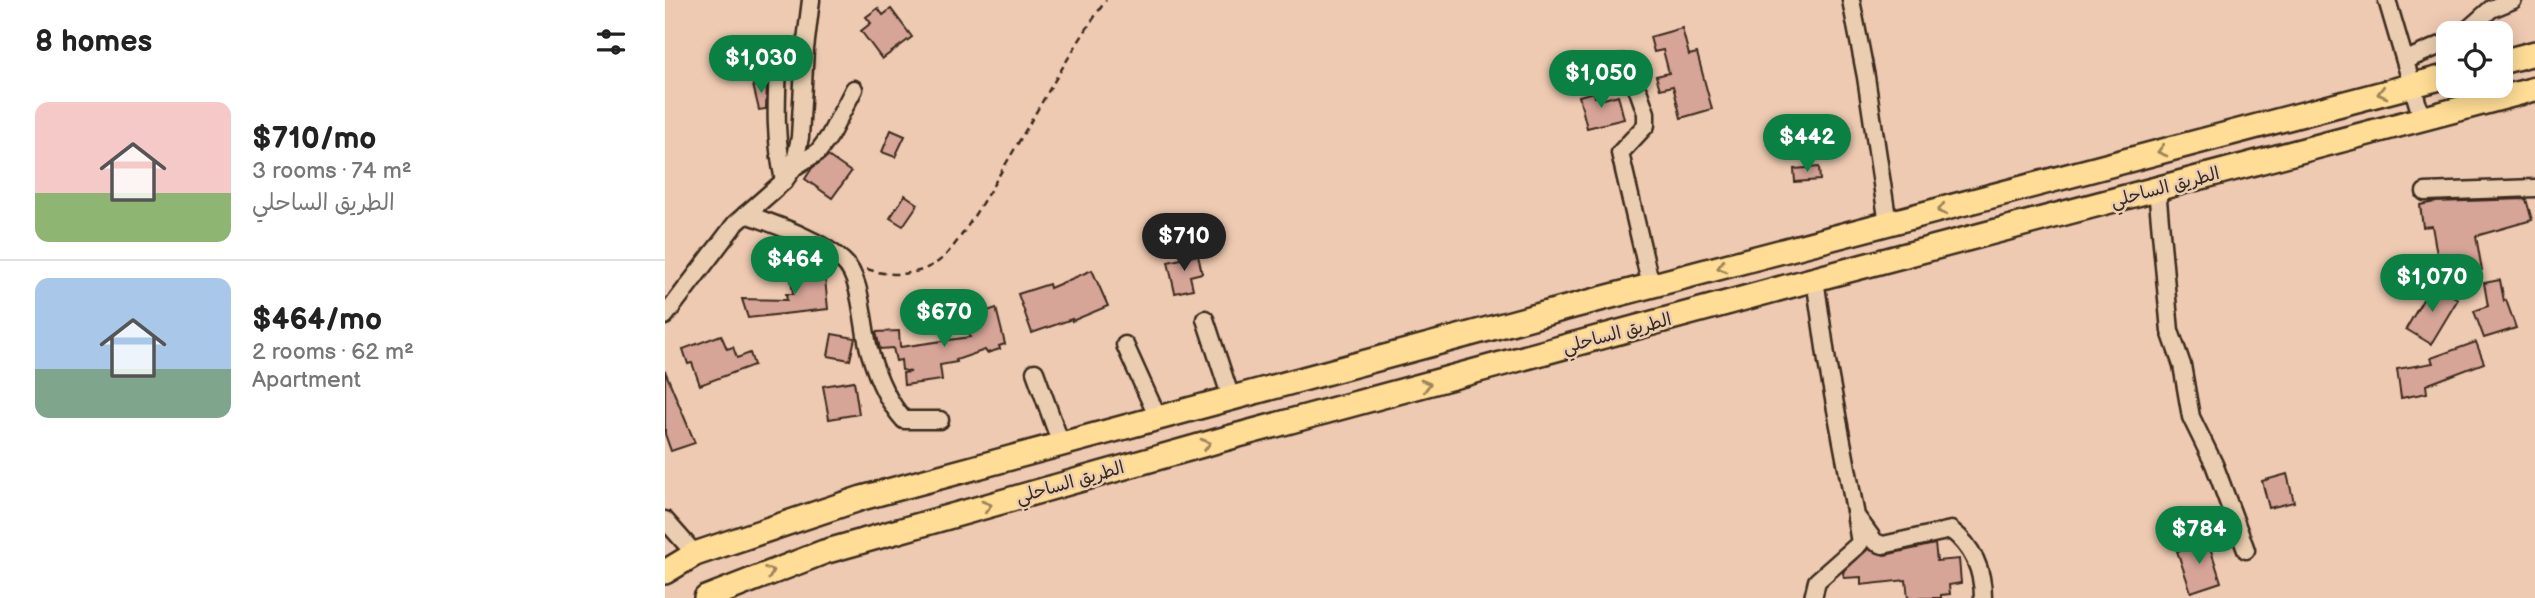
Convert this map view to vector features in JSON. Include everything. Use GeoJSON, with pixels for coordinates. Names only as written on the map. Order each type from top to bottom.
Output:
{"type":"FeatureCollection","features":[{"type":"Feature","properties":{"kind":"highway"},"geometry":{"type":"LineString","coordinates":[[2513,59],[2535,53]]}},
{"type":"Feature","properties":{"kind":"highway","name":"الطريق الساحلي"},"geometry":{"type":"LineString","coordinates":[[665,572],[695,554],[862,498],[2436,79]]}},
{"type":"Feature","properties":{"kind":"highway","name":"الطريق الساحلي"},"geometry":{"type":"LineString","coordinates":[[706,598],[824,552],[1224,439],[1815,279],[2535,89]]}},
{"type":"Feature","properties":{"kind":"street"},"geometry":{"type":"LineString","coordinates":[[794,167],[800,136],[811,0]]}},
{"type":"Feature","properties":{"kind":"street"},"geometry":{"type":"LineString","coordinates":[[1851,0],[1866,77],[1888,224]]}},
{"type":"Feature","properties":{"kind":"street"},"geometry":{"type":"LineString","coordinates":[[2387,0],[2422,120]]}},
{"type":"Feature","properties":{"kind":"street"},"geometry":{"type":"LineString","coordinates":[[2478,21],[2491,9],[2513,0]]}},
{"type":"Feature","properties":{"kind":"street"},"geometry":{"type":"LineString","coordinates":[[2406,60],[2436,47]]}},
{"type":"Feature","properties":{"kind":"street"},"geometry":{"type":"LineString","coordinates":[[1623,63],[1646,113],[1646,125],[1620,153],[1651,286]]}},
{"type":"Feature","properties":{"kind":"street"},"geometry":{"type":"LineString","coordinates":[[778,65],[775,121],[784,181]]}},
{"type":"Feature","properties":{"kind":"street"},"geometry":{"type":"LineString","coordinates":[[665,316],[735,224],[784,181],[794,167],[818,152],[829,137],[854,89]]}},
{"type":"Feature","properties":{"kind":"street"},"geometry":{"type":"LineString","coordinates":[[2425,192],[2535,188]]}},
{"type":"Feature","properties":{"kind":"street"},"geometry":{"type":"LineString","coordinates":[[2157,189],[2169,331],[2182,365],[2191,417],[2214,464],[2246,550]]}},
{"type":"Feature","properties":{"kind":"street"},"geometry":{"type":"LineString","coordinates":[[746,214],[816,243],[845,261],[855,281],[870,354],[893,407],[904,420],[940,420]]}},
{"type":"Feature","properties":{"kind":"street"},"geometry":{"type":"LineString","coordinates":[[1813,598],[1817,581],[1860,543],[1827,362],[1815,279]]}},
{"type":"Feature","properties":{"kind":"street"},"geometry":{"type":"LineString","coordinates":[[1205,319],[1231,398]]}},
{"type":"Feature","properties":{"kind":"street"},"geometry":{"type":"LineString","coordinates":[[1125,345],[1158,418]]}},
{"type":"Feature","properties":{"kind":"street"},"geometry":{"type":"LineString","coordinates":[[1035,372],[1061,444]]}},
{"type":"Feature","properties":{"kind":"street"},"geometry":{"type":"LineString","coordinates":[[1856,516],[1875,542],[1883,545],[1951,530],[1966,542],[1980,570],[1983,598]]}},
{"type":"Feature","properties":{"kind":"street"},"geometry":{"type":"LineString","coordinates":[[665,520],[695,554]]}},
{"type":"Feature","properties":{"kind":"path"},"geometry":{"type":"LineString","coordinates":[[845,261],[877,273],[899,275],[918,271],[939,261],[966,228],[1075,44],[1106,0]]}},
{"type":"Feature","properties":{"kind":"building"},"geometry":{"type":"Polygon","coordinates":[[[878,8],[883,15],[891,9],[912,37],[882,59],[861,31],[871,23],[866,17],[878,8]]]}},
{"type":"Feature","properties":{"kind":"building"},"geometry":{"type":"Polygon","coordinates":[[[1682,28],[1689,55],[1697,53],[1712,109],[1681,118],[1673,86],[1660,89],[1656,76],[1669,73],[1663,50],[1654,52],[1650,37],[1682,28]]]}},
{"type":"Feature","properties":{"kind":"building"},"geometry":{"type":"Polygon","coordinates":[[[760,60],[762,77],[746,79],[744,63],[760,60]]]}},
{"type":"Feature","properties":{"kind":"building"},"geometry":{"type":"Polygon","coordinates":[[[767,82],[766,109],[759,110],[753,85],[767,82]]]}},
{"type":"Feature","properties":{"kind":"building"},"geometry":{"type":"Polygon","coordinates":[[[1594,92],[1595,97],[1603,95],[1604,99],[1618,95],[1624,119],[1587,128],[1579,96],[1594,92]]]}},
{"type":"Feature","properties":{"kind":"building"},"geometry":{"type":"Polygon","coordinates":[[[891,130],[905,136],[895,157],[882,152],[891,130]]]}},
{"type":"Feature","properties":{"kind":"building"},"geometry":{"type":"Polygon","coordinates":[[[828,156],[851,172],[832,198],[805,179],[812,168],[828,156]]]}},
{"type":"Feature","properties":{"kind":"building"},"geometry":{"type":"Polygon","coordinates":[[[1819,167],[1820,180],[1795,182],[1794,169],[1819,167]]]}},
{"type":"Feature","properties":{"kind":"building"},"geometry":{"type":"Polygon","coordinates":[[[905,195],[918,204],[903,226],[890,218],[905,195]]]}},
{"type":"Feature","properties":{"kind":"building"},"geometry":{"type":"Polygon","coordinates":[[[2526,199],[2532,220],[2476,236],[2482,270],[2441,277],[2432,226],[2423,227],[2420,205],[2435,202],[2526,199]]]}},
{"type":"Feature","properties":{"kind":"building"},"geometry":{"type":"Polygon","coordinates":[[[1198,255],[1202,273],[1190,276],[1193,289],[1175,293],[1168,262],[1198,255]]]}},
{"type":"Feature","properties":{"kind":"building"},"geometry":{"type":"Polygon","coordinates":[[[820,266],[824,268],[828,309],[748,318],[742,299],[787,300],[786,294],[793,294],[790,271],[820,266]]]}},
{"type":"Feature","properties":{"kind":"building"},"geometry":{"type":"Polygon","coordinates":[[[1092,270],[1108,306],[1032,333],[1018,294],[1049,284],[1050,288],[1092,270]]]}},
{"type":"Feature","properties":{"kind":"building"},"geometry":{"type":"Polygon","coordinates":[[[2500,280],[2504,301],[2506,300],[2516,328],[2484,338],[2474,311],[2488,306],[2484,283],[2500,280]]]}},
{"type":"Feature","properties":{"kind":"building"},"geometry":{"type":"Polygon","coordinates":[[[2432,284],[2458,299],[2431,344],[2406,329],[2432,284]]]}},
{"type":"Feature","properties":{"kind":"building"},"geometry":{"type":"Polygon","coordinates":[[[996,308],[1005,344],[999,346],[1000,349],[987,353],[985,350],[956,360],[957,362],[940,365],[942,380],[904,385],[903,373],[911,372],[902,370],[901,360],[896,361],[893,348],[880,349],[876,332],[899,331],[900,347],[970,337],[968,318],[996,308]]]}},
{"type":"Feature","properties":{"kind":"building"},"geometry":{"type":"Polygon","coordinates":[[[832,334],[855,338],[850,360],[828,356],[832,334]]]}},
{"type":"Feature","properties":{"kind":"building"},"geometry":{"type":"Polygon","coordinates":[[[721,335],[727,349],[733,347],[737,358],[750,353],[754,365],[700,385],[692,363],[688,364],[683,349],[721,335]]]}},
{"type":"Feature","properties":{"kind":"building"},"geometry":{"type":"Polygon","coordinates":[[[2476,342],[2484,363],[2426,385],[2427,393],[2401,398],[2397,369],[2433,363],[2431,358],[2476,342]]]}},
{"type":"Feature","properties":{"kind":"building"},"geometry":{"type":"Polygon","coordinates":[[[665,371],[695,443],[671,451],[665,434],[665,371]]]}},
{"type":"Feature","properties":{"kind":"building"},"geometry":{"type":"Polygon","coordinates":[[[854,381],[859,414],[829,419],[823,386],[854,381]]]}},
{"type":"Feature","properties":{"kind":"building"},"geometry":{"type":"Polygon","coordinates":[[[2287,474],[2294,502],[2269,508],[2262,481],[2287,474]]]}},
{"type":"Feature","properties":{"kind":"building"},"geometry":{"type":"Polygon","coordinates":[[[2208,541],[2221,582],[2191,592],[2177,551],[2208,541]]]}},
{"type":"Feature","properties":{"kind":"building"},"geometry":{"type":"Polygon","coordinates":[[[1935,544],[1937,561],[1959,559],[1961,583],[1949,585],[1950,594],[1941,595],[1941,598],[1908,598],[1906,580],[1861,585],[1861,577],[1844,578],[1843,572],[1868,549],[1885,555],[1935,544]]]}}]}
